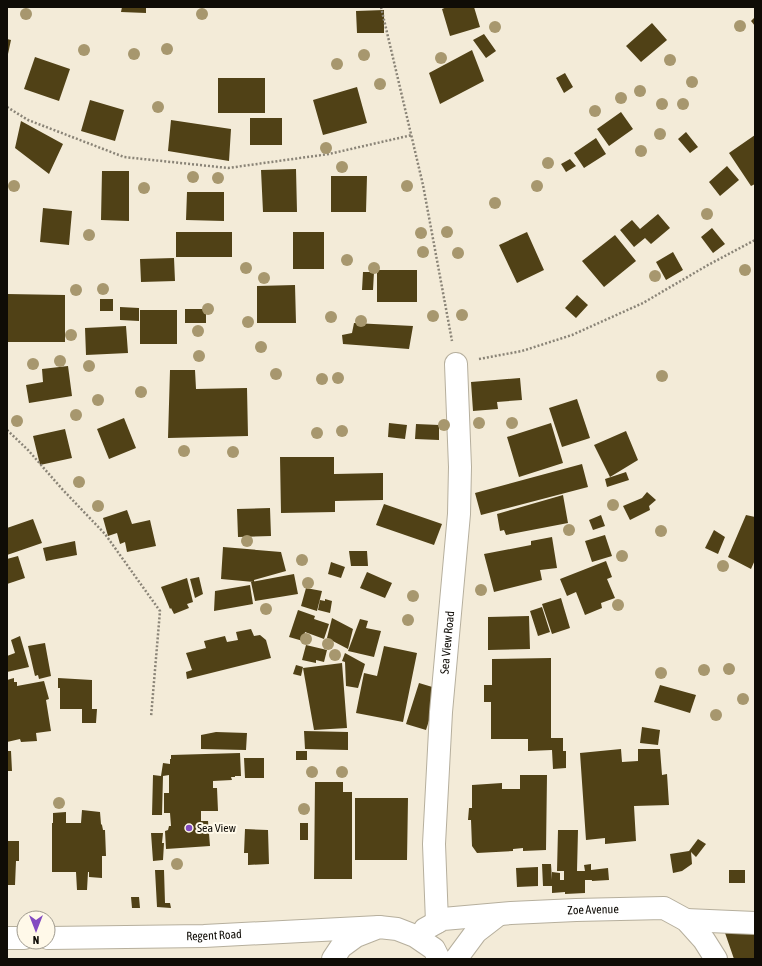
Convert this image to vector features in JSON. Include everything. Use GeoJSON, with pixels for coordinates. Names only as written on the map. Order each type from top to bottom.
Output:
{"type":"FeatureCollection","features":[{"type":"Feature","properties":{"kind":"street","name":"Sea View Road"},"geometry":{"type":"LineString","coordinates":[[437,922],[434,844],[441,712],[459,514],[460,466],[456,364]]}},
{"type":"Feature","properties":{"kind":"street","name":"Zoe Avenue"},"geometry":{"type":"LineString","coordinates":[[415,936],[442,919],[576,910],[664,908],[686,920],[704,940],[716,959]]}},
{"type":"Feature","properties":{"kind":"street"},"geometry":{"type":"LineString","coordinates":[[456,959],[476,932],[498,915]]}},
{"type":"Feature","properties":{"kind":"street","name":"Zoe Avenue"},"geometry":{"type":"LineString","coordinates":[[686,920],[755,923]]}},
{"type":"Feature","properties":{"kind":"street"},"geometry":{"type":"LineString","coordinates":[[333,959],[341,947],[356,936],[379,927]]}},
{"type":"Feature","properties":{"kind":"street","name":"Regent Road"},"geometry":{"type":"LineString","coordinates":[[56,938],[204,936],[379,927],[397,929],[415,936],[434,949],[439,959]]}},
{"type":"Feature","properties":{"kind":"path"},"geometry":{"type":"LineString","coordinates":[[381,7],[424,185],[456,364],[522,351],[572,335],[643,303],[708,265],[755,240]]}},
{"type":"Feature","properties":{"kind":"path"},"geometry":{"type":"LineString","coordinates":[[7,107],[28,120],[124,157],[228,168],[329,154],[412,135]]}},
{"type":"Feature","properties":{"kind":"path"},"geometry":{"type":"LineString","coordinates":[[7,430],[28,450],[62,490],[105,534],[160,611],[151,717]]}},
{"type":"Feature","properties":{"kind":"building"},"geometry":{"type":"Polygon","coordinates":[[[122,7],[146,7],[146,13],[121,12],[122,7]]]}},
{"type":"Feature","properties":{"kind":"building"},"geometry":{"type":"Polygon","coordinates":[[[447,7],[474,7],[480,27],[450,36],[442,9],[447,7]]]}},
{"type":"Feature","properties":{"kind":"building"},"geometry":{"type":"Polygon","coordinates":[[[384,10],[384,33],[357,33],[356,11],[384,10]]]}},
{"type":"Feature","properties":{"kind":"building"},"geometry":{"type":"Polygon","coordinates":[[[755,17],[755,26],[751,21],[755,17]]]}},
{"type":"Feature","properties":{"kind":"building"},"geometry":{"type":"Polygon","coordinates":[[[652,23],[667,40],[641,62],[626,46],[652,23]]]}},
{"type":"Feature","properties":{"kind":"building"},"geometry":{"type":"Polygon","coordinates":[[[484,34],[496,51],[486,58],[473,40],[484,34]]]}},
{"type":"Feature","properties":{"kind":"building"},"geometry":{"type":"Polygon","coordinates":[[[7,39],[11,40],[8,54],[7,54],[7,39]]]}},
{"type":"Feature","properties":{"kind":"building"},"geometry":{"type":"Polygon","coordinates":[[[472,50],[484,81],[440,104],[429,73],[472,50]]]}},
{"type":"Feature","properties":{"kind":"building"},"geometry":{"type":"Polygon","coordinates":[[[35,57],[70,69],[59,101],[24,89],[35,57]]]}},
{"type":"Feature","properties":{"kind":"building"},"geometry":{"type":"Polygon","coordinates":[[[565,73],[573,87],[564,93],[556,78],[565,73]]]}},
{"type":"Feature","properties":{"kind":"building"},"geometry":{"type":"Polygon","coordinates":[[[218,78],[265,78],[265,113],[218,113],[218,78]]]}},
{"type":"Feature","properties":{"kind":"building"},"geometry":{"type":"Polygon","coordinates":[[[357,87],[367,123],[323,135],[313,100],[357,87]]]}},
{"type":"Feature","properties":{"kind":"building"},"geometry":{"type":"Polygon","coordinates":[[[90,100],[124,110],[115,141],[81,131],[90,100]]]}},
{"type":"Feature","properties":{"kind":"building"},"geometry":{"type":"Polygon","coordinates":[[[621,112],[633,129],[609,146],[597,129],[621,112]]]}},
{"type":"Feature","properties":{"kind":"building"},"geometry":{"type":"Polygon","coordinates":[[[250,118],[282,118],[282,145],[250,145],[250,118]]]}},
{"type":"Feature","properties":{"kind":"building"},"geometry":{"type":"Polygon","coordinates":[[[171,120],[231,129],[229,161],[168,151],[171,120]]]}},
{"type":"Feature","properties":{"kind":"building"},"geometry":{"type":"Polygon","coordinates":[[[21,121],[63,144],[49,174],[15,148],[21,121]]]}},
{"type":"Feature","properties":{"kind":"building"},"geometry":{"type":"Polygon","coordinates":[[[686,132],[698,147],[690,153],[678,139],[686,132]]]}},
{"type":"Feature","properties":{"kind":"building"},"geometry":{"type":"Polygon","coordinates":[[[755,135],[755,184],[751,186],[729,153],[755,135]]]}},
{"type":"Feature","properties":{"kind":"building"},"geometry":{"type":"Polygon","coordinates":[[[596,138],[606,154],[584,168],[574,153],[596,138]]]}},
{"type":"Feature","properties":{"kind":"building"},"geometry":{"type":"Polygon","coordinates":[[[570,159],[576,166],[566,172],[561,164],[570,159]]]}},
{"type":"Feature","properties":{"kind":"building"},"geometry":{"type":"Polygon","coordinates":[[[727,166],[739,180],[720,196],[709,182],[727,166]]]}},
{"type":"Feature","properties":{"kind":"building"},"geometry":{"type":"Polygon","coordinates":[[[296,169],[297,212],[263,212],[261,170],[296,169]]]}},
{"type":"Feature","properties":{"kind":"building"},"geometry":{"type":"Polygon","coordinates":[[[102,171],[129,171],[129,221],[101,220],[102,171]]]}},
{"type":"Feature","properties":{"kind":"building"},"geometry":{"type":"Polygon","coordinates":[[[331,176],[367,176],[366,212],[331,212],[331,176]]]}},
{"type":"Feature","properties":{"kind":"building"},"geometry":{"type":"Polygon","coordinates":[[[187,192],[224,192],[224,221],[186,220],[187,192]]]}},
{"type":"Feature","properties":{"kind":"building"},"geometry":{"type":"Polygon","coordinates":[[[43,208],[72,211],[69,245],[40,242],[43,208]]]}},
{"type":"Feature","properties":{"kind":"building"},"geometry":{"type":"Polygon","coordinates":[[[658,214],[670,228],[651,244],[645,238],[634,247],[620,230],[632,220],[640,229],[658,214]]]}},
{"type":"Feature","properties":{"kind":"building"},"geometry":{"type":"Polygon","coordinates":[[[712,228],[725,244],[713,253],[701,237],[712,228]]]}},
{"type":"Feature","properties":{"kind":"building"},"geometry":{"type":"Polygon","coordinates":[[[176,232],[232,232],[232,257],[176,257],[176,232]]]}},
{"type":"Feature","properties":{"kind":"building"},"geometry":{"type":"Polygon","coordinates":[[[293,232],[324,232],[324,269],[293,269],[293,232]]]}},
{"type":"Feature","properties":{"kind":"building"},"geometry":{"type":"Polygon","coordinates":[[[527,232],[544,270],[517,283],[499,245],[527,232]]]}},
{"type":"Feature","properties":{"kind":"building"},"geometry":{"type":"Polygon","coordinates":[[[615,235],[636,261],[604,287],[582,261],[615,235]]]}},
{"type":"Feature","properties":{"kind":"building"},"geometry":{"type":"Polygon","coordinates":[[[673,252],[683,270],[666,280],[656,262],[673,252]]]}},
{"type":"Feature","properties":{"kind":"building"},"geometry":{"type":"Polygon","coordinates":[[[174,258],[175,281],[141,282],[140,259],[174,258]]]}},
{"type":"Feature","properties":{"kind":"building"},"geometry":{"type":"Polygon","coordinates":[[[377,270],[417,270],[417,302],[377,302],[377,270]]]}},
{"type":"Feature","properties":{"kind":"building"},"geometry":{"type":"Polygon","coordinates":[[[363,272],[374,272],[373,290],[362,290],[363,272]]]}},
{"type":"Feature","properties":{"kind":"building"},"geometry":{"type":"Polygon","coordinates":[[[295,285],[296,323],[257,323],[257,286],[295,285]]]}},
{"type":"Feature","properties":{"kind":"building"},"geometry":{"type":"Polygon","coordinates":[[[7,294],[65,295],[65,342],[7,342],[7,294]]]}},
{"type":"Feature","properties":{"kind":"building"},"geometry":{"type":"Polygon","coordinates":[[[577,295],[588,305],[576,318],[565,308],[577,295]]]}},
{"type":"Feature","properties":{"kind":"building"},"geometry":{"type":"Polygon","coordinates":[[[100,299],[113,299],[113,311],[100,311],[100,299]]]}},
{"type":"Feature","properties":{"kind":"building"},"geometry":{"type":"Polygon","coordinates":[[[120,307],[139,308],[139,321],[120,320],[120,307]]]}},
{"type":"Feature","properties":{"kind":"building"},"geometry":{"type":"Polygon","coordinates":[[[185,309],[206,309],[206,323],[185,323],[185,309]]]}},
{"type":"Feature","properties":{"kind":"building"},"geometry":{"type":"Polygon","coordinates":[[[140,310],[177,310],[177,344],[140,344],[140,310]]]}},
{"type":"Feature","properties":{"kind":"building"},"geometry":{"type":"Polygon","coordinates":[[[354,323],[413,326],[409,349],[343,344],[342,335],[352,333],[354,323]]]}},
{"type":"Feature","properties":{"kind":"building"},"geometry":{"type":"Polygon","coordinates":[[[126,326],[128,353],[86,355],[85,328],[126,326]]]}},
{"type":"Feature","properties":{"kind":"building"},"geometry":{"type":"Polygon","coordinates":[[[68,366],[72,396],[29,403],[26,385],[43,382],[42,369],[68,366]]]}},
{"type":"Feature","properties":{"kind":"building"},"geometry":{"type":"Polygon","coordinates":[[[170,370],[195,370],[196,389],[247,388],[248,436],[168,438],[170,370]]]}},
{"type":"Feature","properties":{"kind":"building"},"geometry":{"type":"Polygon","coordinates":[[[520,378],[522,400],[497,402],[498,409],[473,411],[471,382],[520,378]]]}},
{"type":"Feature","properties":{"kind":"building"},"geometry":{"type":"Polygon","coordinates":[[[577,399],[590,438],[562,447],[549,408],[577,399]]]}},
{"type":"Feature","properties":{"kind":"building"},"geometry":{"type":"Polygon","coordinates":[[[124,418],[136,448],[109,459],[97,429],[124,418]]]}},
{"type":"Feature","properties":{"kind":"building"},"geometry":{"type":"Polygon","coordinates":[[[389,423],[407,425],[405,439],[388,437],[389,423]]]}},
{"type":"Feature","properties":{"kind":"building"},"geometry":{"type":"Polygon","coordinates":[[[551,423],[563,463],[519,477],[507,437],[551,423]]]}},
{"type":"Feature","properties":{"kind":"building"},"geometry":{"type":"Polygon","coordinates":[[[416,424],[439,425],[439,440],[415,439],[416,424]]]}},
{"type":"Feature","properties":{"kind":"building"},"geometry":{"type":"Polygon","coordinates":[[[65,429],[72,458],[40,465],[33,436],[65,429]]]}},
{"type":"Feature","properties":{"kind":"building"},"geometry":{"type":"Polygon","coordinates":[[[626,431],[638,460],[610,477],[594,445],[626,431]]]}},
{"type":"Feature","properties":{"kind":"building"},"geometry":{"type":"Polygon","coordinates":[[[280,457],[334,457],[334,474],[383,473],[383,500],[335,501],[335,512],[281,513],[280,457]]]}},
{"type":"Feature","properties":{"kind":"building"},"geometry":{"type":"Polygon","coordinates":[[[582,464],[588,487],[481,515],[475,493],[582,464]]]}},
{"type":"Feature","properties":{"kind":"building"},"geometry":{"type":"Polygon","coordinates":[[[626,472],[629,480],[607,487],[605,479],[626,472]]]}},
{"type":"Feature","properties":{"kind":"building"},"geometry":{"type":"Polygon","coordinates":[[[647,492],[656,500],[649,506],[650,510],[630,520],[623,506],[642,498],[647,492]]]}},
{"type":"Feature","properties":{"kind":"building"},"geometry":{"type":"Polygon","coordinates":[[[563,495],[568,523],[506,535],[504,530],[500,531],[497,514],[563,495]]]}},
{"type":"Feature","properties":{"kind":"building"},"geometry":{"type":"Polygon","coordinates":[[[384,504],[442,524],[434,545],[376,525],[384,504]]]}},
{"type":"Feature","properties":{"kind":"building"},"geometry":{"type":"Polygon","coordinates":[[[270,508],[271,536],[238,537],[237,509],[270,508]]]}},
{"type":"Feature","properties":{"kind":"building"},"geometry":{"type":"Polygon","coordinates":[[[127,510],[132,524],[150,520],[156,546],[127,552],[125,542],[120,544],[117,533],[108,536],[103,518],[127,510]]]}},
{"type":"Feature","properties":{"kind":"building"},"geometry":{"type":"Polygon","coordinates":[[[601,515],[605,526],[593,530],[589,520],[601,515]]]}},
{"type":"Feature","properties":{"kind":"building"},"geometry":{"type":"Polygon","coordinates":[[[746,515],[755,517],[755,560],[751,569],[728,557],[746,515]]]}},
{"type":"Feature","properties":{"kind":"building"},"geometry":{"type":"Polygon","coordinates":[[[33,519],[42,543],[7,555],[7,528],[33,519]]]}},
{"type":"Feature","properties":{"kind":"building"},"geometry":{"type":"Polygon","coordinates":[[[714,530],[725,537],[718,554],[705,548],[714,530]]]}},
{"type":"Feature","properties":{"kind":"building"},"geometry":{"type":"Polygon","coordinates":[[[605,535],[612,556],[592,562],[585,541],[605,535]]]}},
{"type":"Feature","properties":{"kind":"building"},"geometry":{"type":"Polygon","coordinates":[[[552,537],[557,568],[540,570],[542,580],[494,592],[484,554],[531,545],[531,541],[552,537]]]}},
{"type":"Feature","properties":{"kind":"building"},"geometry":{"type":"Polygon","coordinates":[[[75,541],[77,555],[46,561],[43,548],[75,541]]]}},
{"type":"Feature","properties":{"kind":"building"},"geometry":{"type":"Polygon","coordinates":[[[223,547],[281,552],[286,571],[254,580],[254,582],[221,579],[223,547]]]}},
{"type":"Feature","properties":{"kind":"building"},"geometry":{"type":"Polygon","coordinates":[[[349,551],[367,551],[368,566],[351,566],[349,551]]]}},
{"type":"Feature","properties":{"kind":"building"},"geometry":{"type":"Polygon","coordinates":[[[18,556],[25,578],[7,584],[7,559],[18,556]]]}},
{"type":"Feature","properties":{"kind":"building"},"geometry":{"type":"Polygon","coordinates":[[[606,561],[612,577],[607,579],[615,598],[601,603],[602,608],[585,615],[576,592],[567,596],[560,579],[606,561]]]}},
{"type":"Feature","properties":{"kind":"building"},"geometry":{"type":"Polygon","coordinates":[[[331,562],[345,567],[341,578],[328,574],[331,562]]]}},
{"type":"Feature","properties":{"kind":"building"},"geometry":{"type":"Polygon","coordinates":[[[367,572],[392,583],[385,598],[360,588],[367,572]]]}},
{"type":"Feature","properties":{"kind":"building"},"geometry":{"type":"Polygon","coordinates":[[[294,574],[298,594],[255,601],[251,582],[294,574]]]}},
{"type":"Feature","properties":{"kind":"building"},"geometry":{"type":"Polygon","coordinates":[[[199,577],[203,594],[195,598],[190,579],[199,577]]]}},
{"type":"Feature","properties":{"kind":"building"},"geometry":{"type":"Polygon","coordinates":[[[187,578],[193,602],[187,604],[189,608],[174,614],[171,608],[170,609],[161,587],[187,578]]]}},
{"type":"Feature","properties":{"kind":"building"},"geometry":{"type":"Polygon","coordinates":[[[250,585],[253,604],[214,611],[215,591],[250,585]]]}},
{"type":"Feature","properties":{"kind":"building"},"geometry":{"type":"Polygon","coordinates":[[[306,588],[322,591],[317,611],[301,606],[306,588]]]}},
{"type":"Feature","properties":{"kind":"building"},"geometry":{"type":"Polygon","coordinates":[[[561,598],[570,628],[552,634],[542,604],[561,598]]]}},
{"type":"Feature","properties":{"kind":"building"},"geometry":{"type":"Polygon","coordinates":[[[325,599],[332,601],[330,613],[318,610],[320,600],[325,601],[325,599]]]}},
{"type":"Feature","properties":{"kind":"building"},"geometry":{"type":"Polygon","coordinates":[[[542,607],[550,632],[538,636],[530,611],[542,607]]]}},
{"type":"Feature","properties":{"kind":"building"},"geometry":{"type":"Polygon","coordinates":[[[298,610],[315,616],[314,619],[329,624],[324,639],[305,632],[303,641],[289,637],[298,610]]]}},
{"type":"Feature","properties":{"kind":"building"},"geometry":{"type":"Polygon","coordinates":[[[529,616],[530,649],[488,650],[488,617],[529,616]]]}},
{"type":"Feature","properties":{"kind":"building"},"geometry":{"type":"Polygon","coordinates":[[[332,618],[353,629],[348,649],[327,638],[332,618]]]}},
{"type":"Feature","properties":{"kind":"building"},"geometry":{"type":"Polygon","coordinates":[[[360,619],[368,621],[366,628],[381,631],[374,657],[348,651],[360,619]]]}},
{"type":"Feature","properties":{"kind":"building"},"geometry":{"type":"Polygon","coordinates":[[[251,629],[254,636],[260,635],[266,640],[271,658],[187,679],[186,672],[192,670],[186,653],[206,648],[204,641],[225,636],[227,642],[238,640],[236,632],[251,629]]]}},
{"type":"Feature","properties":{"kind":"building"},"geometry":{"type":"Polygon","coordinates":[[[20,636],[29,667],[7,672],[7,656],[15,653],[11,640],[20,636]]]}},
{"type":"Feature","properties":{"kind":"building"},"geometry":{"type":"Polygon","coordinates":[[[45,643],[51,676],[39,679],[38,675],[35,676],[28,646],[45,643]]]}},
{"type":"Feature","properties":{"kind":"building"},"geometry":{"type":"Polygon","coordinates":[[[306,645],[327,650],[324,662],[316,660],[316,663],[302,660],[306,645]]]}},
{"type":"Feature","properties":{"kind":"building"},"geometry":{"type":"Polygon","coordinates":[[[384,646],[417,653],[403,722],[356,713],[364,673],[377,676],[384,646]]]}},
{"type":"Feature","properties":{"kind":"building"},"geometry":{"type":"Polygon","coordinates":[[[345,653],[365,664],[358,688],[346,686],[345,662],[342,661],[345,653]]]}},
{"type":"Feature","properties":{"kind":"building"},"geometry":{"type":"Polygon","coordinates":[[[551,658],[551,738],[563,738],[563,751],[566,751],[566,768],[553,769],[552,750],[528,751],[528,739],[491,739],[491,702],[484,702],[484,685],[492,685],[492,659],[551,658]]]}},
{"type":"Feature","properties":{"kind":"building"},"geometry":{"type":"Polygon","coordinates":[[[342,663],[347,728],[314,730],[303,668],[342,663]]]}},
{"type":"Feature","properties":{"kind":"building"},"geometry":{"type":"Polygon","coordinates":[[[296,665],[303,667],[301,676],[293,674],[296,665]]]}},
{"type":"Feature","properties":{"kind":"building"},"geometry":{"type":"Polygon","coordinates":[[[14,678],[14,682],[17,682],[17,686],[44,681],[49,699],[46,700],[51,731],[36,733],[37,741],[21,742],[20,739],[7,742],[7,680],[14,678]]]}},
{"type":"Feature","properties":{"kind":"building"},"geometry":{"type":"Polygon","coordinates":[[[58,678],[92,680],[92,709],[97,709],[96,723],[82,723],[82,709],[60,709],[60,688],[58,688],[58,678]]]}},
{"type":"Feature","properties":{"kind":"building"},"geometry":{"type":"Polygon","coordinates":[[[419,683],[439,689],[426,730],[406,724],[419,683]]]}},
{"type":"Feature","properties":{"kind":"building"},"geometry":{"type":"Polygon","coordinates":[[[660,685],[696,695],[690,713],[654,702],[660,685]]]}},
{"type":"Feature","properties":{"kind":"building"},"geometry":{"type":"Polygon","coordinates":[[[642,727],[660,730],[658,745],[640,743],[642,727]]]}},
{"type":"Feature","properties":{"kind":"building"},"geometry":{"type":"Polygon","coordinates":[[[304,731],[348,732],[348,750],[305,749],[304,731]]]}},
{"type":"Feature","properties":{"kind":"building"},"geometry":{"type":"Polygon","coordinates":[[[216,732],[247,733],[246,750],[201,749],[201,735],[216,732]]]}},
{"type":"Feature","properties":{"kind":"building"},"geometry":{"type":"Polygon","coordinates":[[[621,749],[622,762],[638,761],[638,749],[660,749],[662,775],[667,774],[669,805],[634,806],[636,841],[605,844],[605,838],[586,840],[580,753],[621,749]]]}},
{"type":"Feature","properties":{"kind":"building"},"geometry":{"type":"Polygon","coordinates":[[[7,751],[11,751],[12,771],[7,771],[7,751]]]}},
{"type":"Feature","properties":{"kind":"building"},"geometry":{"type":"Polygon","coordinates":[[[296,751],[307,751],[307,760],[296,760],[296,751]]]}},
{"type":"Feature","properties":{"kind":"building"},"geometry":{"type":"Polygon","coordinates":[[[240,753],[241,776],[231,777],[232,780],[213,781],[213,788],[217,788],[218,811],[201,811],[201,821],[208,821],[210,846],[166,849],[165,831],[168,830],[169,826],[171,826],[170,813],[164,813],[164,793],[169,793],[169,775],[163,776],[162,815],[152,815],[153,775],[161,776],[163,763],[170,764],[171,755],[240,753]]]}},
{"type":"Feature","properties":{"kind":"building"},"geometry":{"type":"Polygon","coordinates":[[[244,758],[264,758],[264,778],[245,778],[244,758]]]}},
{"type":"Feature","properties":{"kind":"building"},"geometry":{"type":"Polygon","coordinates":[[[520,775],[547,775],[546,850],[523,851],[523,848],[513,849],[513,851],[477,853],[472,846],[471,820],[468,820],[469,808],[472,808],[472,785],[502,783],[502,789],[520,789],[520,775]]]}},
{"type":"Feature","properties":{"kind":"building"},"geometry":{"type":"Polygon","coordinates":[[[315,782],[343,782],[343,792],[352,792],[352,879],[314,879],[315,782]]]}},
{"type":"Feature","properties":{"kind":"building"},"geometry":{"type":"Polygon","coordinates":[[[355,798],[408,798],[407,860],[355,860],[355,798]]]}},
{"type":"Feature","properties":{"kind":"building"},"geometry":{"type":"Polygon","coordinates":[[[82,810],[100,812],[101,824],[103,830],[105,830],[106,856],[102,856],[102,878],[89,877],[88,872],[87,890],[77,890],[76,872],[52,872],[52,823],[53,813],[66,812],[66,823],[81,823],[82,810]]]}},
{"type":"Feature","properties":{"kind":"building"},"geometry":{"type":"Polygon","coordinates":[[[300,823],[308,823],[308,840],[300,840],[300,823]]]}},
{"type":"Feature","properties":{"kind":"building"},"geometry":{"type":"Polygon","coordinates":[[[245,829],[268,830],[269,864],[248,865],[248,853],[244,853],[245,829]]]}},
{"type":"Feature","properties":{"kind":"building"},"geometry":{"type":"Polygon","coordinates":[[[558,830],[578,830],[577,871],[585,871],[584,865],[591,864],[591,870],[608,868],[609,880],[585,880],[585,893],[552,893],[552,886],[543,886],[542,864],[551,864],[552,880],[552,872],[560,873],[560,880],[564,880],[564,871],[557,871],[558,830]]]}},
{"type":"Feature","properties":{"kind":"building"},"geometry":{"type":"Polygon","coordinates":[[[151,833],[163,833],[163,860],[153,861],[151,833]]]}},
{"type":"Feature","properties":{"kind":"building"},"geometry":{"type":"Polygon","coordinates":[[[698,839],[706,844],[696,857],[691,852],[692,864],[682,871],[673,873],[670,854],[689,851],[698,839]]]}},
{"type":"Feature","properties":{"kind":"building"},"geometry":{"type":"Polygon","coordinates":[[[7,841],[19,841],[19,861],[16,861],[15,885],[7,885],[7,841]]]}},
{"type":"Feature","properties":{"kind":"building"},"geometry":{"type":"Polygon","coordinates":[[[538,867],[538,886],[517,887],[516,868],[538,867]]]}},
{"type":"Feature","properties":{"kind":"building"},"geometry":{"type":"Polygon","coordinates":[[[155,870],[164,870],[165,903],[170,903],[171,908],[157,907],[155,870]]]}},
{"type":"Feature","properties":{"kind":"building"},"geometry":{"type":"Polygon","coordinates":[[[729,870],[745,870],[745,883],[729,883],[729,870]]]}},
{"type":"Feature","properties":{"kind":"building"},"geometry":{"type":"Polygon","coordinates":[[[131,897],[139,897],[140,908],[132,908],[131,897]]]}},
{"type":"Feature","properties":{"kind":"building"},"geometry":{"type":"Polygon","coordinates":[[[724,930],[755,931],[755,958],[734,959],[724,930]]]}},
{"type":"Feature","properties":{"kind":"place","name":"Sea View"},"geometry":{"type":"Point","coordinates":[189,828]}}]}
